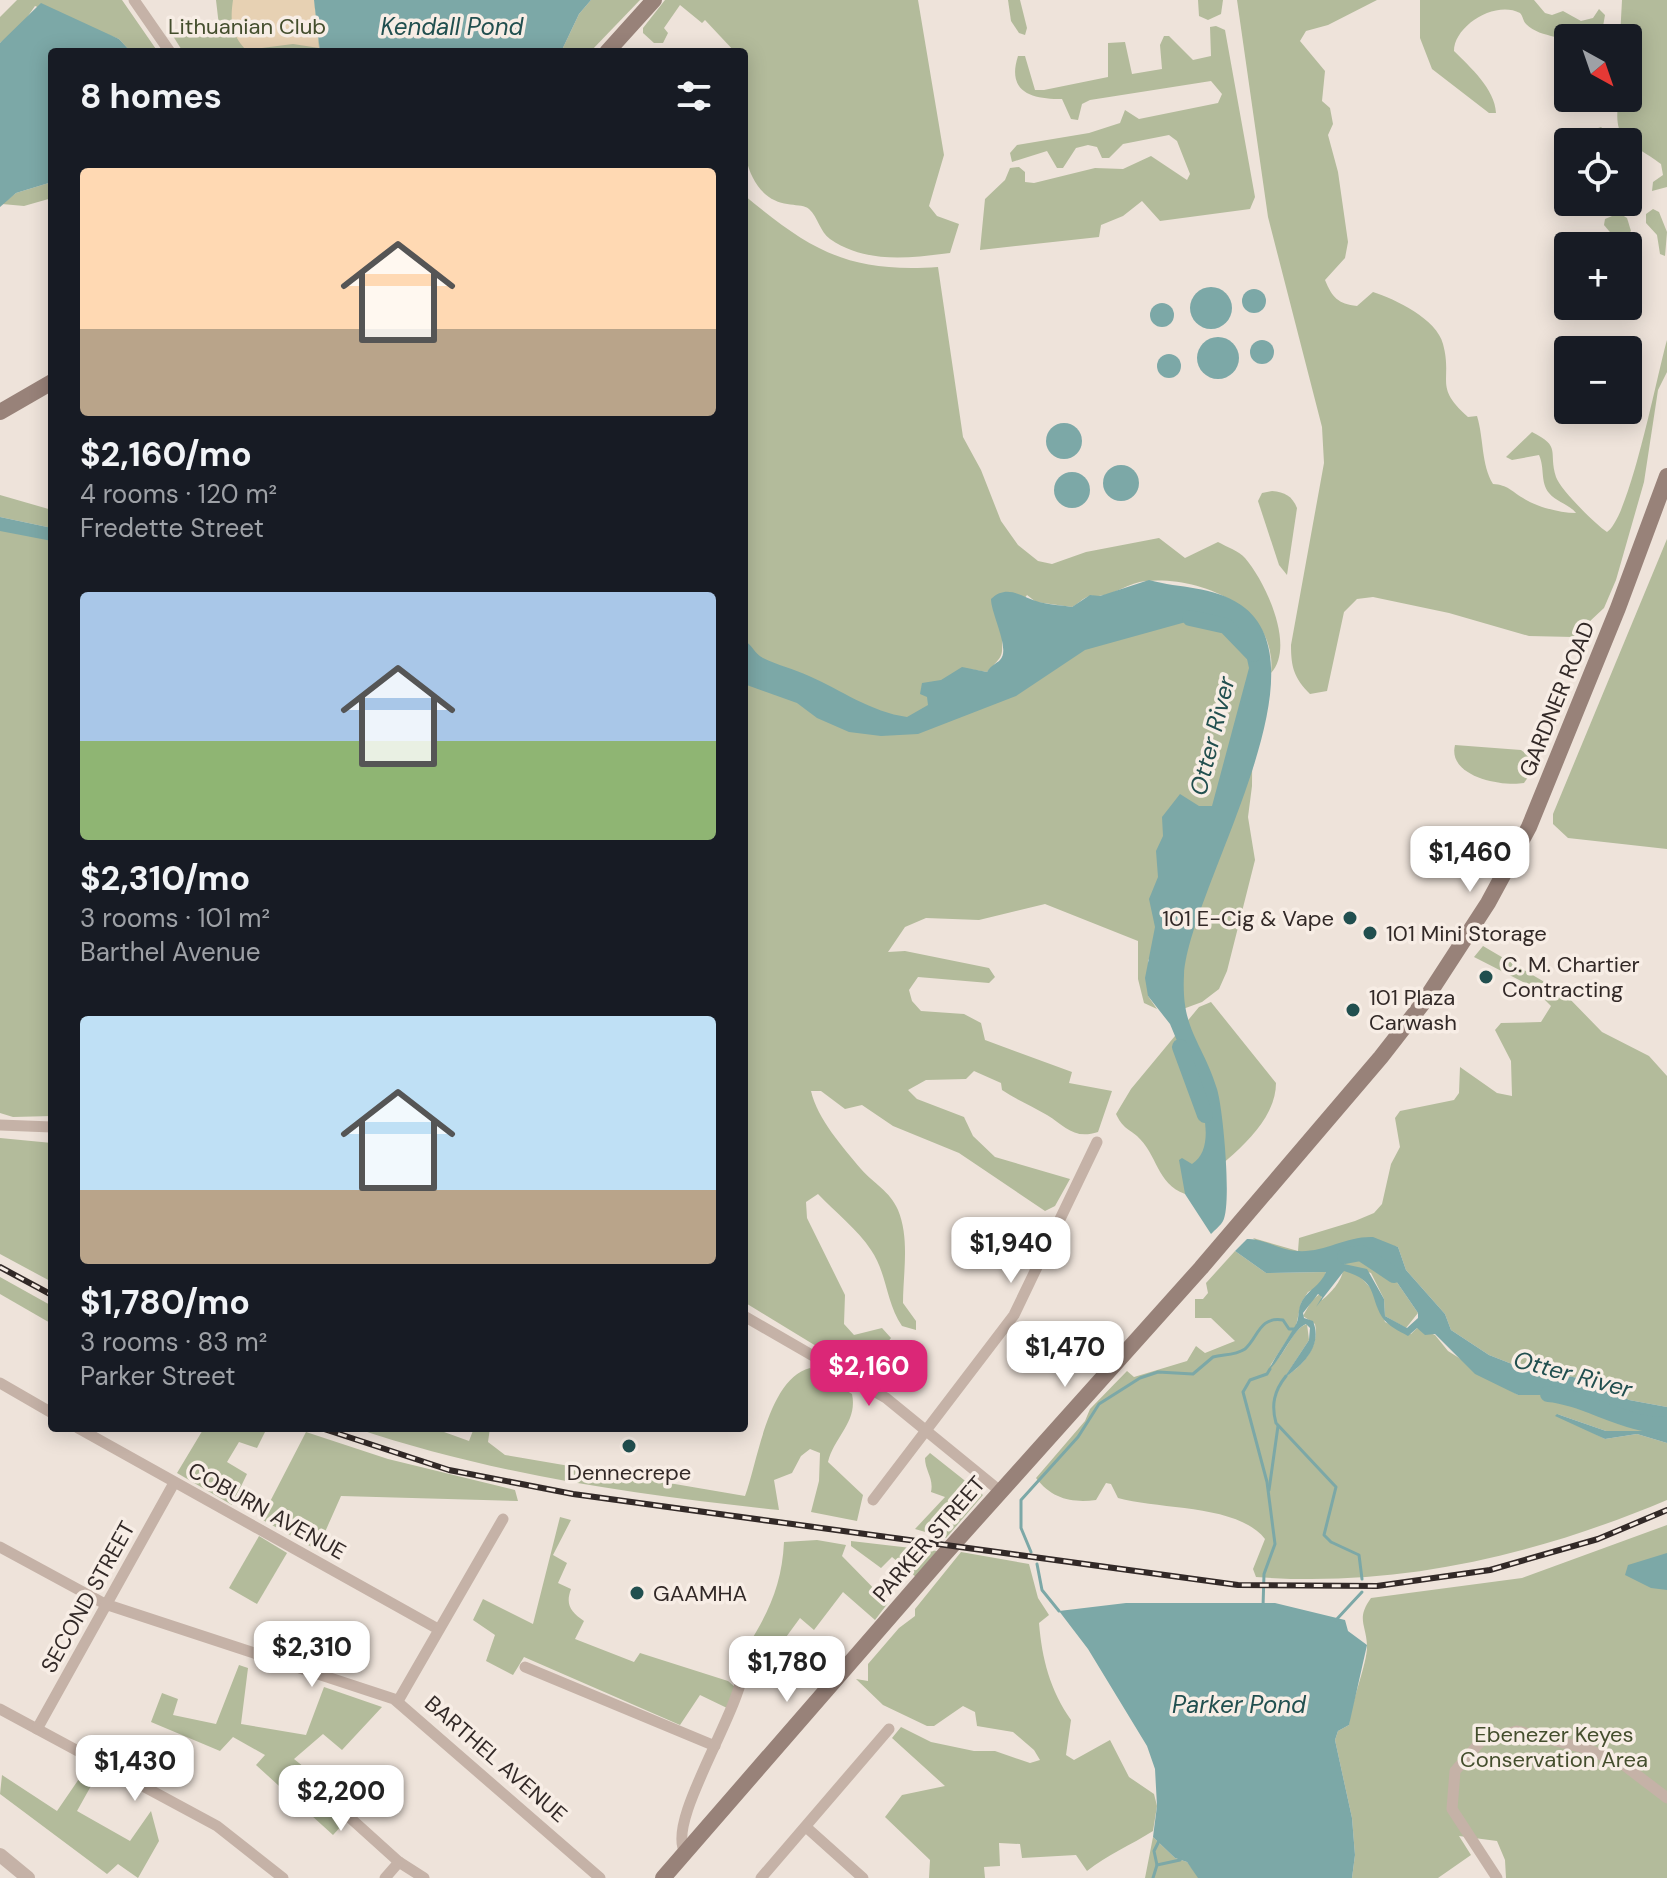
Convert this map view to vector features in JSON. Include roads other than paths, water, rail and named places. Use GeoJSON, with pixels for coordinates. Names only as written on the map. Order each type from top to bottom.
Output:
{"type":"FeatureCollection","features":[{"type":"Feature","properties":{"kind":"main road"},"geometry":{"type":"LineString","coordinates":[[611,48],[654,0]]}},
{"type":"Feature","properties":{"kind":"main road"},"geometry":{"type":"LineString","coordinates":[[0,412],[48,384]]}},
{"type":"Feature","properties":{"kind":"main road","name":"GARDNER ROAD"},"geometry":{"type":"LineString","coordinates":[[1201,1268],[1390,1047],[1441,978],[1488,903],[1529,827],[1622,600],[1667,476]]}},
{"type":"Feature","properties":{"kind":"main road","name":"PARKER STREET"},"geometry":{"type":"LineString","coordinates":[[672,1875],[685,1852],[1000,1491],[1201,1268]]}},
{"type":"Feature","properties":{"kind":"street"},"geometry":{"type":"LineString","coordinates":[[134,0],[167,48]]}},
{"type":"Feature","properties":{"kind":"street"},"geometry":{"type":"LineString","coordinates":[[0,1125],[48,1127]]}},
{"type":"Feature","properties":{"kind":"street"},"geometry":{"type":"LineString","coordinates":[[873,1500],[1018,1309],[1097,1142]]}},
{"type":"Feature","properties":{"kind":"street"},"geometry":{"type":"LineString","coordinates":[[748,1318],[876,1392],[928,1430],[1000,1491]]}},
{"type":"Feature","properties":{"kind":"street"},"geometry":{"type":"LineString","coordinates":[[0,1383],[48,1411]]}},
{"type":"Feature","properties":{"kind":"street","name":"COBURN AVENUE"},"geometry":{"type":"LineString","coordinates":[[85,1432],[438,1629]]}},
{"type":"Feature","properties":{"kind":"street","name":"SECOND STREET"},"geometry":{"type":"LineString","coordinates":[[37,1729],[174,1483]]}},
{"type":"Feature","properties":{"kind":"street"},"geometry":{"type":"LineString","coordinates":[[398,1701],[503,1519]]}},
{"type":"Feature","properties":{"kind":"street","name":"BARTHEL AVENUE"},"geometry":{"type":"LineString","coordinates":[[0,1547],[105,1604],[373,1689],[398,1701],[600,1878]]}},
{"type":"Feature","properties":{"kind":"street"},"geometry":{"type":"LineString","coordinates":[[685,1852],[682,1836],[686,1813],[739,1692],[744,1663]]}},
{"type":"Feature","properties":{"kind":"street"},"geometry":{"type":"LineString","coordinates":[[525,1667],[715,1746]]}},
{"type":"Feature","properties":{"kind":"street"},"geometry":{"type":"LineString","coordinates":[[0,1709],[226,1832],[283,1878]]}},
{"type":"Feature","properties":{"kind":"street"},"geometry":{"type":"LineString","coordinates":[[761,1878],[889,1729]]}},
{"type":"Feature","properties":{"kind":"street"},"geometry":{"type":"LineString","coordinates":[[1497,1878],[1452,1809],[1455,1771],[1482,1740],[1517,1731],[1571,1744],[1620,1762],[1667,1798]]}},
{"type":"Feature","properties":{"kind":"street"},"geometry":{"type":"LineString","coordinates":[[307,1779],[399,1862],[424,1878]]}},
{"type":"Feature","properties":{"kind":"street"},"geometry":{"type":"LineString","coordinates":[[806,1827],[863,1878]]}},
{"type":"Feature","properties":{"kind":"street"},"geometry":{"type":"LineString","coordinates":[[0,1855],[28,1878]]}},
{"type":"Feature","properties":{"kind":"street"},"geometry":{"type":"LineString","coordinates":[[385,1878],[399,1862]]}},
{"type":"Feature","properties":{"kind":"water","name":"Kendall Pond"},"geometry":{"type":"Polygon","coordinates":[[[314,0],[591,0],[579,14],[563,48],[320,48],[314,0]]]}},
{"type":"Feature","properties":{"kind":"water"},"geometry":{"type":"Polygon","coordinates":[[[41,3],[119,39],[127,48],[48,48],[48,183],[16,193],[0,207],[0,43],[41,3]]]}},
{"type":"Feature","properties":{"kind":"water"},"geometry":{"type":"Polygon","coordinates":[[[1211,287],[1226,293],[1232,308],[1226,323],[1211,329],[1196,323],[1190,308],[1196,293],[1211,287]]]}},
{"type":"Feature","properties":{"kind":"water"},"geometry":{"type":"Polygon","coordinates":[[[1254,289],[1263,292],[1266,301],[1263,310],[1254,313],[1245,310],[1242,301],[1245,292],[1254,289]]]}},
{"type":"Feature","properties":{"kind":"water"},"geometry":{"type":"Polygon","coordinates":[[[1162,303],[1171,306],[1174,315],[1171,324],[1162,327],[1153,324],[1150,315],[1153,306],[1162,303]]]}},
{"type":"Feature","properties":{"kind":"water"},"geometry":{"type":"Polygon","coordinates":[[[1218,337],[1233,343],[1239,358],[1233,373],[1218,379],[1203,373],[1197,358],[1203,343],[1218,337]]]}},
{"type":"Feature","properties":{"kind":"water"},"geometry":{"type":"Polygon","coordinates":[[[1262,340],[1271,343],[1274,352],[1271,361],[1262,364],[1253,361],[1250,352],[1253,343],[1262,340]]]}},
{"type":"Feature","properties":{"kind":"water"},"geometry":{"type":"Polygon","coordinates":[[[1169,354],[1178,357],[1181,366],[1178,375],[1169,378],[1160,375],[1157,366],[1160,357],[1169,354]]]}},
{"type":"Feature","properties":{"kind":"water"},"geometry":{"type":"Polygon","coordinates":[[[1064,423],[1077,428],[1082,441],[1077,454],[1064,459],[1051,454],[1046,441],[1051,428],[1064,423]]]}},
{"type":"Feature","properties":{"kind":"water"},"geometry":{"type":"Polygon","coordinates":[[[1121,465],[1134,470],[1139,483],[1134,496],[1121,501],[1108,496],[1103,483],[1108,470],[1121,465]]]}},
{"type":"Feature","properties":{"kind":"water"},"geometry":{"type":"Polygon","coordinates":[[[1072,472],[1085,477],[1090,490],[1085,503],[1072,508],[1059,503],[1054,490],[1059,477],[1072,472]]]}},
{"type":"Feature","properties":{"kind":"water"},"geometry":{"type":"Polygon","coordinates":[[[0,517],[48,527],[48,540],[0,531],[0,517]]]}},
{"type":"Feature","properties":{"kind":"water"},"geometry":{"type":"Polygon","coordinates":[[[1149,580],[1207,591],[1241,605],[1265,636],[1271,677],[1264,727],[1248,782],[1192,937],[1184,975],[1189,1023],[1217,1089],[1224,1135],[1226,1212],[1222,1223],[1211,1234],[1185,1194],[1179,1160],[1182,1158],[1192,1164],[1205,1144],[1201,1103],[1189,1066],[1177,1062],[1180,1048],[1170,1024],[1148,996],[1145,978],[1155,927],[1149,899],[1158,877],[1156,851],[1163,836],[1162,817],[1180,794],[1199,806],[1212,806],[1249,668],[1244,645],[1235,632],[1222,624],[1193,620],[1085,650],[1016,696],[918,734],[881,736],[849,732],[817,718],[797,703],[748,685],[748,643],[763,658],[809,676],[869,706],[907,717],[928,705],[927,697],[920,694],[922,683],[941,680],[962,667],[987,672],[1000,660],[1003,648],[991,599],[997,594],[1015,593],[1043,603],[1072,607],[1090,595],[1100,596],[1149,580]]]}},
{"type":"Feature","properties":{"kind":"water"},"geometry":{"type":"Polygon","coordinates":[[[1373,1237],[1398,1247],[1406,1270],[1445,1314],[1451,1330],[1489,1355],[1545,1377],[1556,1374],[1595,1381],[1629,1400],[1667,1407],[1667,1426],[1610,1413],[1577,1395],[1518,1395],[1475,1374],[1435,1334],[1425,1335],[1417,1328],[1408,1336],[1390,1326],[1382,1317],[1368,1284],[1344,1271],[1316,1307],[1322,1297],[1318,1294],[1303,1313],[1304,1318],[1313,1321],[1315,1330],[1309,1354],[1284,1378],[1309,1340],[1310,1328],[1306,1324],[1268,1371],[1297,1323],[1302,1301],[1326,1272],[1266,1273],[1235,1251],[1247,1239],[1307,1251],[1373,1237]],[[1366,1254],[1347,1258],[1344,1264],[1367,1269],[1384,1299],[1385,1316],[1407,1328],[1418,1318],[1418,1313],[1392,1275],[1366,1254]]]}},
{"type":"Feature","properties":{"kind":"water"},"geometry":{"type":"Polygon","coordinates":[[[1557,1414],[1606,1431],[1667,1431],[1667,1443],[1637,1434],[1605,1439],[1555,1416],[1557,1414]]]}},
{"type":"Feature","properties":{"kind":"water"},"geometry":{"type":"Polygon","coordinates":[[[1667,1553],[1667,1590],[1651,1588],[1625,1575],[1628,1565],[1667,1553]]]}},
{"type":"Feature","properties":{"kind":"water","name":"Parker Pond"},"geometry":{"type":"Polygon","coordinates":[[[1126,1603],[1275,1603],[1345,1620],[1348,1631],[1367,1645],[1349,1725],[1338,1731],[1335,1740],[1352,1818],[1355,1855],[1352,1878],[1198,1878],[1187,1862],[1175,1858],[1153,1837],[1157,1806],[1155,1769],[1147,1746],[1088,1649],[1059,1611],[1126,1603]]]}},
{"type":"Feature","properties":{"kind":"waterway","name":"Otter River"},"geometry":{"type":"LineString","coordinates":[[1190,618],[1226,626],[1253,654]]}},
{"type":"Feature","properties":{"kind":"waterway","name":"Otter River"},"geometry":{"type":"LineString","coordinates":[[1180,1047],[1205,1115]]}},
{"type":"Feature","properties":{"kind":"waterway","name":"Otter River"},"geometry":{"type":"LineString","coordinates":[[1345,1256],[1361,1253],[1394,1275]]}},
{"type":"Feature","properties":{"kind":"waterway"},"geometry":{"type":"LineString","coordinates":[[1031,1552],[1021,1528],[1021,1500],[1078,1437],[1099,1404],[1140,1378],[1158,1372],[1193,1374],[1213,1357],[1241,1351],[1269,1321],[1283,1320],[1289,1329],[1295,1329]]}},
{"type":"Feature","properties":{"kind":"waterway"},"geometry":{"type":"LineString","coordinates":[[1263,1607],[1264,1574],[1275,1544],[1267,1482],[1243,1392],[1250,1380],[1267,1374],[1270,1369]]}},
{"type":"Feature","properties":{"kind":"waterway"},"geometry":{"type":"LineString","coordinates":[[1286,1376],[1275,1398],[1276,1423],[1336,1487],[1324,1535],[1331,1542],[1359,1555],[1362,1579]]}},
{"type":"Feature","properties":{"kind":"waterway","name":"Otter River"},"geometry":{"type":"LineString","coordinates":[[1548,1394],[1563,1396],[1639,1422],[1667,1424]]}},
{"type":"Feature","properties":{"kind":"waterway"},"geometry":{"type":"LineString","coordinates":[[1269,1490],[1278,1426]]}},
{"type":"Feature","properties":{"kind":"waterway"},"geometry":{"type":"LineString","coordinates":[[1037,1564],[1042,1590],[1059,1611]]}},
{"type":"Feature","properties":{"kind":"waterway"},"geometry":{"type":"LineString","coordinates":[[1336,1620],[1362,1592]]}},
{"type":"Feature","properties":{"kind":"waterway"},"geometry":{"type":"LineString","coordinates":[[1157,1865],[1154,1851],[1159,1841]]}},
{"type":"Feature","properties":{"kind":"waterway"},"geometry":{"type":"LineString","coordinates":[[1153,1878],[1157,1865],[1180,1860]]}},
{"type":"Feature","properties":{"kind":"railway"},"geometry":{"type":"LineString","coordinates":[[0,1267],[48,1293]]}},
{"type":"Feature","properties":{"kind":"railway"},"geometry":{"type":"LineString","coordinates":[[333,1432],[449,1470],[573,1494],[1238,1585],[1377,1586],[1490,1570],[1598,1539],[1667,1510]]}},
{"type":"Feature","properties":{"kind":"place","name":"101 E-Cig & Vape"},"geometry":{"type":"Point","coordinates":[1350,918]}},
{"type":"Feature","properties":{"kind":"place","name":"101 Mini Storage"},"geometry":{"type":"Point","coordinates":[1370,933]}},
{"type":"Feature","properties":{"kind":"place","name":"C. M. Chartier Contracting"},"geometry":{"type":"Point","coordinates":[1486,977]}},
{"type":"Feature","properties":{"kind":"place","name":"101 Plaza Carwash"},"geometry":{"type":"Point","coordinates":[1353,1010]}},
{"type":"Feature","properties":{"kind":"place","name":"Dennecrepe"},"geometry":{"type":"Point","coordinates":[629,1446]}},
{"type":"Feature","properties":{"kind":"place","name":"GAAMHA"},"geometry":{"type":"Point","coordinates":[637,1593]}},
{"type":"Feature","properties":{"kind":"park label","name":"Lithuanian Club"},"geometry":{"type":"Point","coordinates":[247,26]}},
{"type":"Feature","properties":{"kind":"park label","name":"Ebenezer Keyes Conservation Area"},"geometry":{"type":"Point","coordinates":[1554,1746]}}]}
